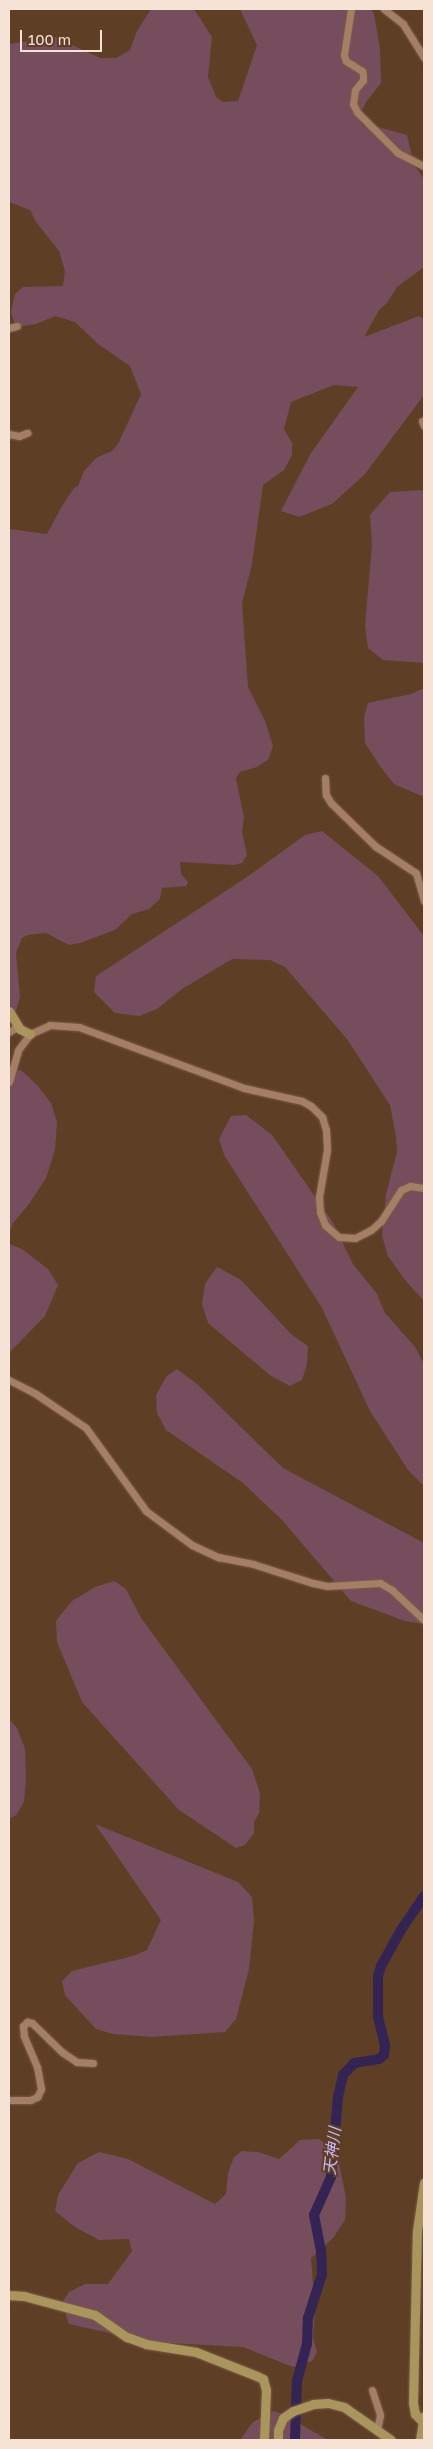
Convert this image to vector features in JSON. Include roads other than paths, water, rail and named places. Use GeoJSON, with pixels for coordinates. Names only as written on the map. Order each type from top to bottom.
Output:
{"type":"FeatureCollection","features":[{"type":"Feature","properties":{"kind":"street"},"geometry":{"type":"LineString","coordinates":[[351,9],[344,55],[346,61],[362,71],[363,76],[363,80],[355,90],[352,104],[357,112],[398,153],[424,166]]}},
{"type":"Feature","properties":{"kind":"street"},"geometry":{"type":"LineString","coordinates":[[384,9],[403,24],[424,58]]}},
{"type":"Feature","properties":{"kind":"street"},"geometry":{"type":"LineString","coordinates":[[9,328],[17,326]]}},
{"type":"Feature","properties":{"kind":"street"},"geometry":{"type":"LineString","coordinates":[[9,434],[20,436],[27,433]]}},
{"type":"Feature","properties":{"kind":"street"},"geometry":{"type":"LineString","coordinates":[[325,778],[326,795],[332,803],[375,846],[416,873],[424,901]]}},
{"type":"Feature","properties":{"kind":"street"},"geometry":{"type":"LineString","coordinates":[[9,1011],[18,1026],[30,1034]]}},
{"type":"Feature","properties":{"kind":"street"},"geometry":{"type":"LineString","coordinates":[[9,1082],[18,1050],[30,1034],[50,1025],[79,1027],[244,1088],[312,1106],[322,1117],[326,1130],[327,1150],[319,1197],[320,1212],[325,1226],[339,1237],[355,1238],[371,1230],[381,1221],[401,1190],[410,1186],[424,1188]]}},
{"type":"Feature","properties":{"kind":"street"},"geometry":{"type":"LineString","coordinates":[[9,1032],[18,1026]]}},
{"type":"Feature","properties":{"kind":"street"},"geometry":{"type":"LineString","coordinates":[[9,1380],[36,1394],[86,1428],[146,1511],[192,1545],[218,1557],[254,1564],[313,1583],[328,1586],[380,1583],[392,1590],[424,1620]]}},
{"type":"Feature","properties":{"kind":"street"},"geometry":{"type":"LineString","coordinates":[[9,2100],[30,2100],[37,2097],[41,2089],[38,2067],[24,2036],[23,2026],[27,2022],[32,2023],[62,2052],[77,2062],[93,2063]]}},
{"type":"Feature","properties":{"kind":"street"},"geometry":{"type":"LineString","coordinates":[[420,2440],[423,2418],[415,2414],[413,2385],[417,2231],[424,2183]]}},
{"type":"Feature","properties":{"kind":"street"},"geometry":{"type":"LineString","coordinates":[[9,2295],[24,2296],[95,2315],[127,2337],[146,2344],[196,2352],[263,2379],[266,2390],[264,2440]]}},
{"type":"Feature","properties":{"kind":"street"},"geometry":{"type":"LineString","coordinates":[[372,2390],[380,2415],[377,2431]]}},
{"type":"Feature","properties":{"kind":"street"},"geometry":{"type":"LineString","coordinates":[[278,2440],[278,2430],[283,2418],[293,2411],[314,2404],[328,2403],[344,2407],[391,2440]]}},
{"type":"Feature","properties":{"kind":"waterway","name":"天神川"},"geometry":{"type":"LineString","coordinates":[[295,2440],[297,2381],[307,2344],[308,2318],[322,2274],[321,2251],[314,2215],[331,2177],[338,2097],[343,2075],[354,2063],[379,2059],[384,2055],[385,2045],[378,2016],[378,1976],[381,1966],[401,1930],[424,1896]]}}]}
